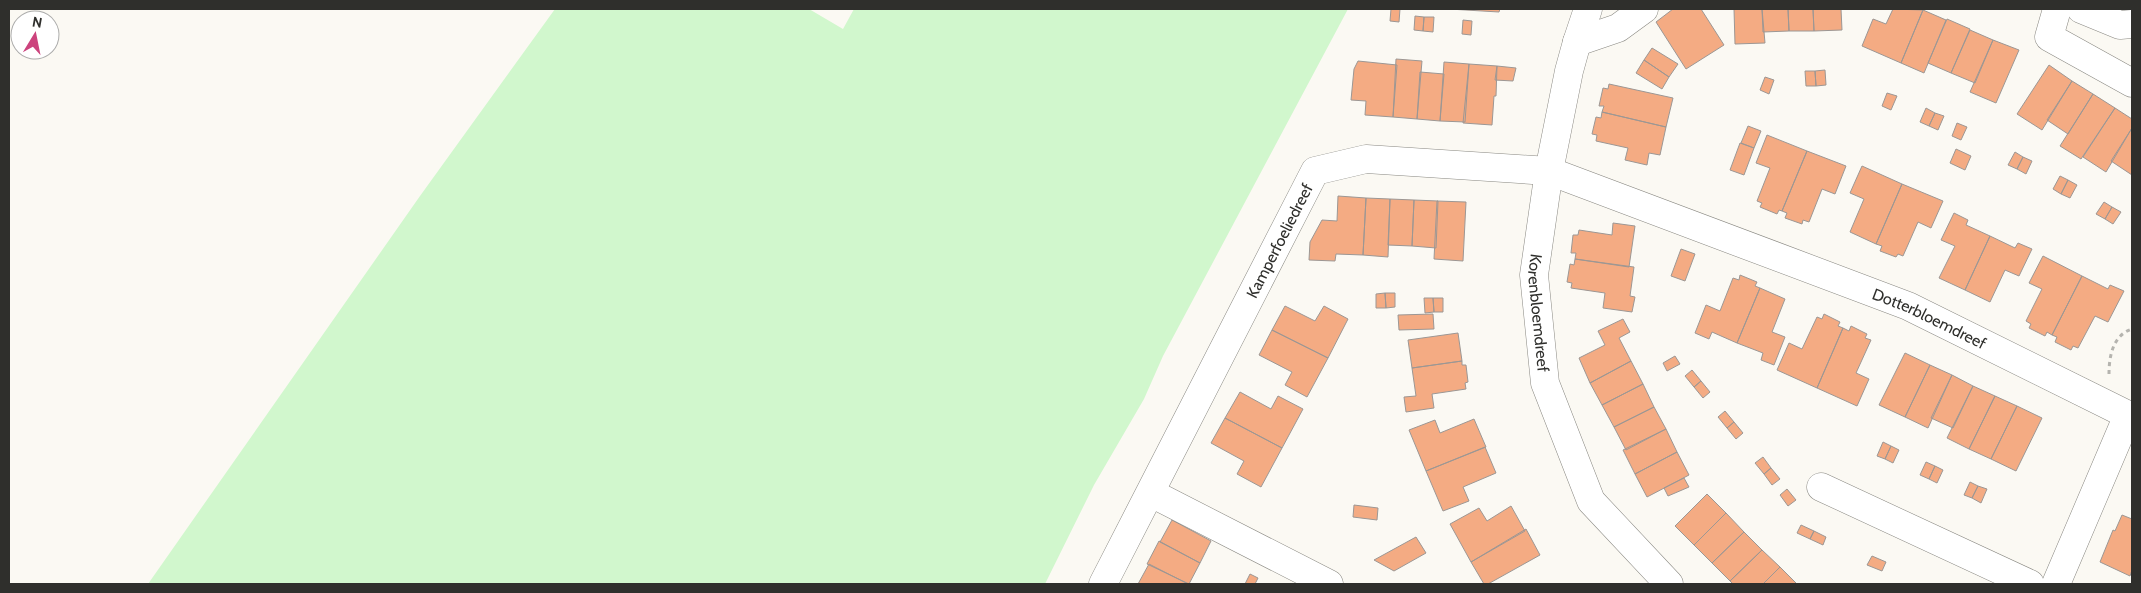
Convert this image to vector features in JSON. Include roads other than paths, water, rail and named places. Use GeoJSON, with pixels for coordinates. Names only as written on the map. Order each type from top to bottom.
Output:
{"type":"FeatureCollection","features":[{"type":"Feature","properties":{"kind":"street","name":"Korenbloemdreef"},"geometry":{"type":"LineString","coordinates":[[1588,9],[1576,42],[1549,171],[1534,275],[1545,383],[1591,501],[1668,584]]}},
{"type":"Feature","properties":{"kind":"street"},"geometry":{"type":"LineString","coordinates":[[1576,42],[1618,28],[1644,9]]}},
{"type":"Feature","properties":{"kind":"street"},"geometry":{"type":"LineString","coordinates":[[2057,9],[2048,36],[2132,83]]}},
{"type":"Feature","properties":{"kind":"street"},"geometry":{"type":"LineString","coordinates":[[2081,9],[2120,25],[2132,24]]}},
{"type":"Feature","properties":{"kind":"street","name":"Kamperfoeliedreef"},"geometry":{"type":"LineString","coordinates":[[1103,584],[1315,172],[1366,159],[1549,171]]}},
{"type":"Feature","properties":{"kind":"street","name":"Dotterbloemdreef"},"geometry":{"type":"LineString","coordinates":[[1549,171],[1908,306],[2128,415],[2056,584]]}},
{"type":"Feature","properties":{"kind":"street"},"geometry":{"type":"LineString","coordinates":[[1821,487],[2030,584]]}},
{"type":"Feature","properties":{"kind":"street"},"geometry":{"type":"LineString","coordinates":[[1151,493],[1329,584]]}}]}
